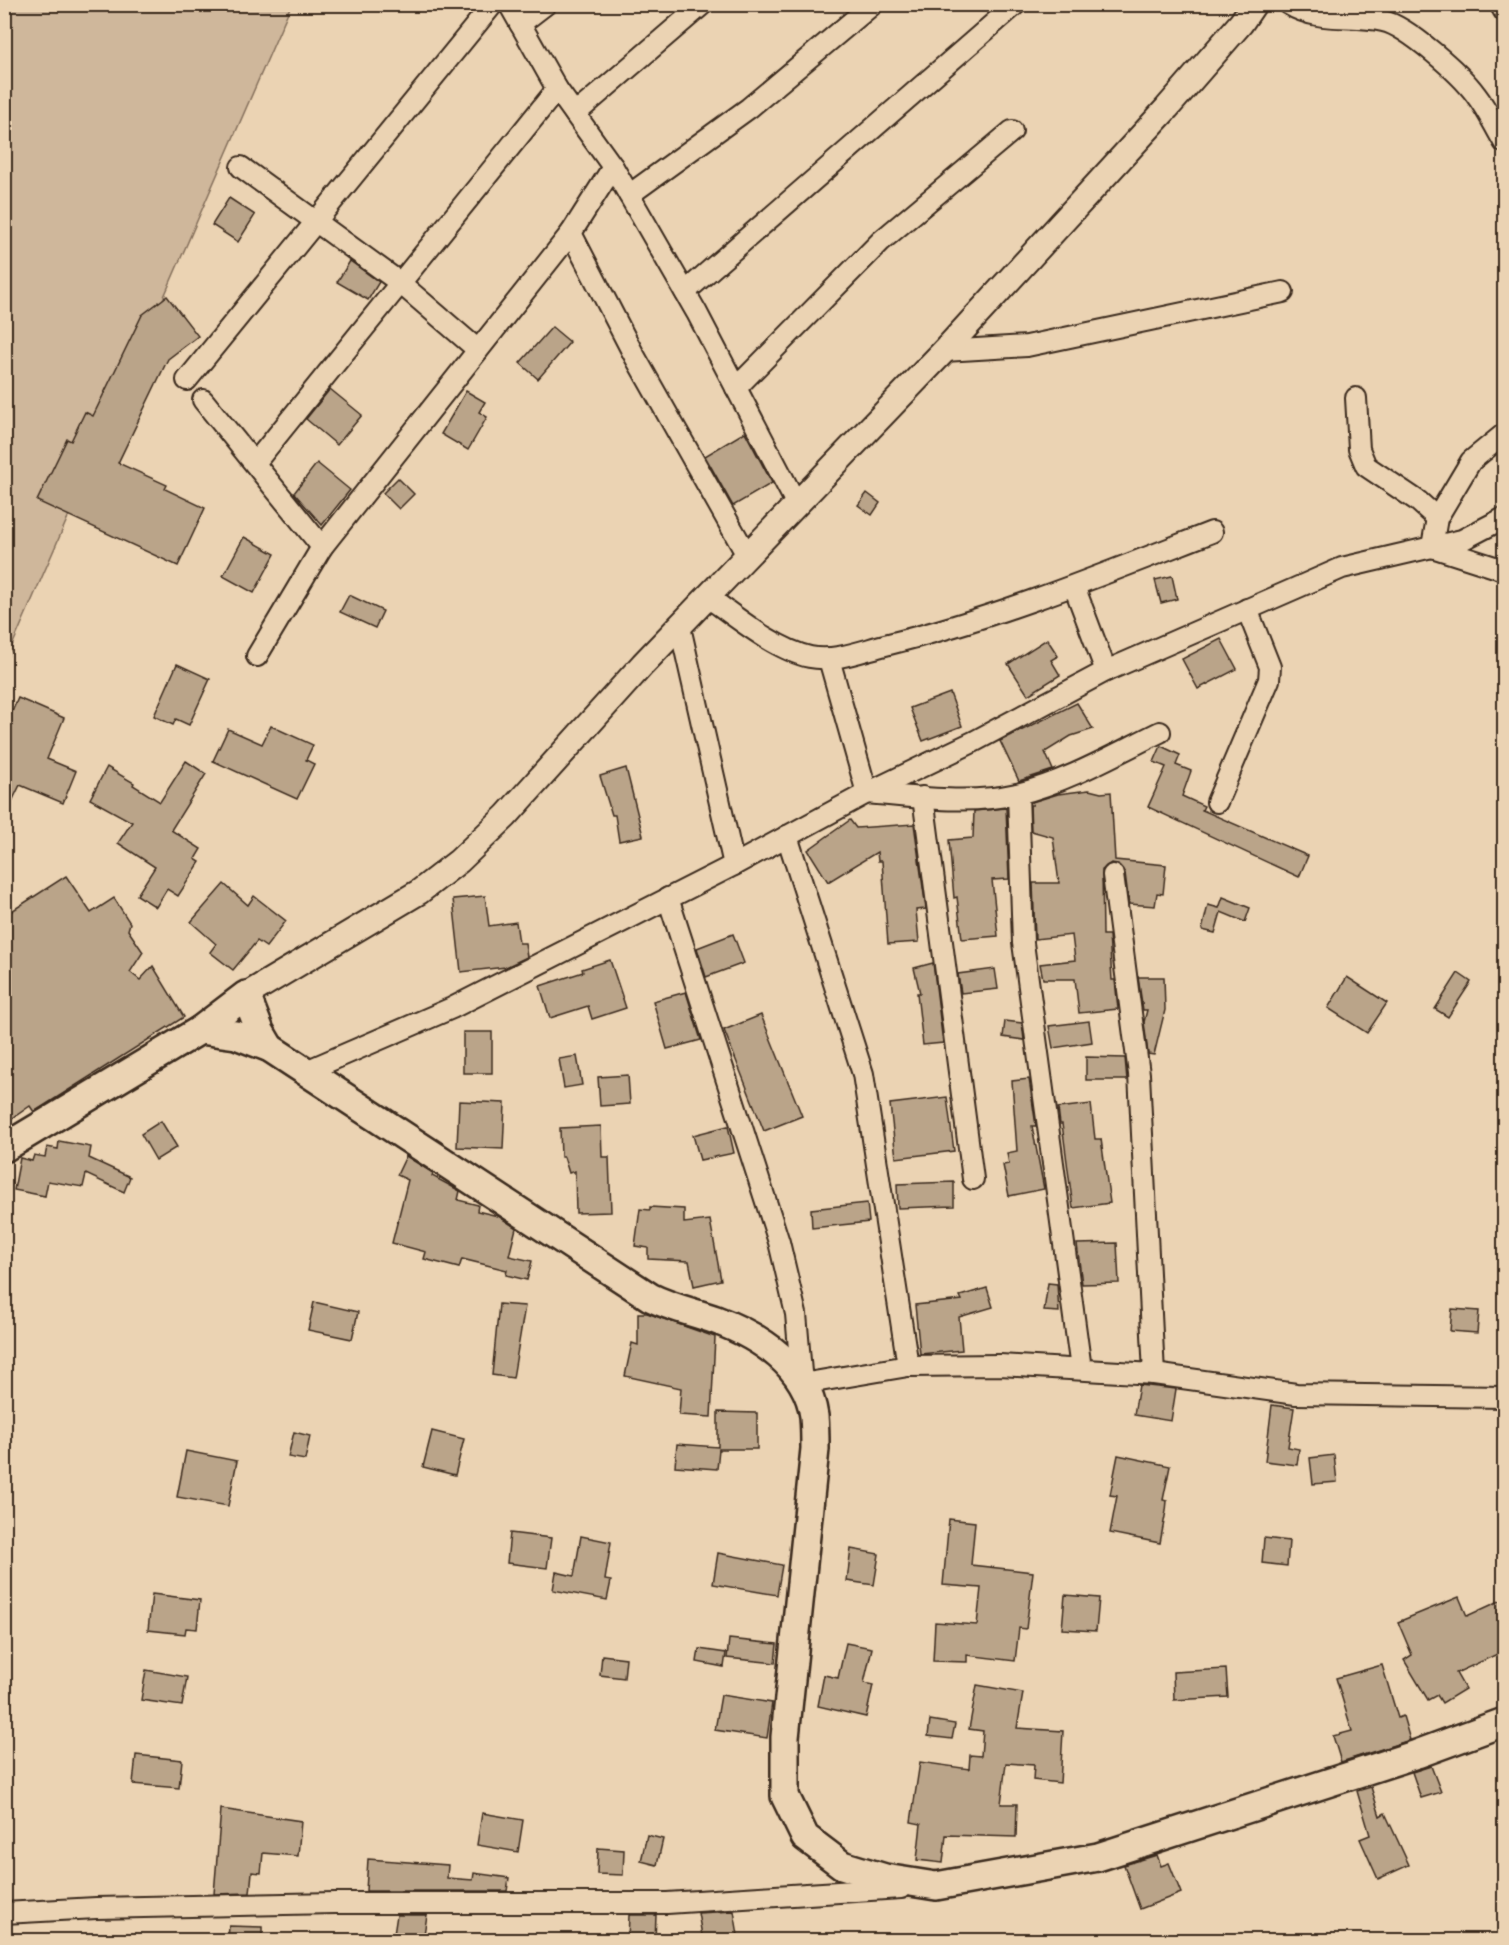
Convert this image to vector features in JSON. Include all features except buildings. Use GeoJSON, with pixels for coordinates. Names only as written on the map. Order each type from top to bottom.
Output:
{"type":"FeatureCollection","features":[{"type":"Feature","properties":{"kind":"main road"},"geometry":{"type":"LineString","coordinates":[[4,1148],[200,1029],[246,995],[260,1032],[270,1048]]}},
{"type":"Feature","properties":{"kind":"main road"},"geometry":{"type":"LineString","coordinates":[[200,1029],[236,1035],[270,1048],[650,1297],[672,1308],[715,1320],[756,1338],[782,1356],[802,1384],[814,1414],[815,1449],[785,1737],[785,1796],[805,1837],[842,1865],[885,1878],[936,1886],[1098,1857],[1417,1754],[1504,1722]]}},
{"type":"Feature","properties":{"kind":"street"},"geometry":{"type":"LineString","coordinates":[[188,380],[493,4]]}},
{"type":"Feature","properties":{"kind":"street"},"geometry":{"type":"LineString","coordinates":[[509,4],[557,89],[613,166],[685,292],[797,505]]}},
{"type":"Feature","properties":{"kind":"street"},"geometry":{"type":"LineString","coordinates":[[520,24],[546,4]]}},
{"type":"Feature","properties":{"kind":"street"},"geometry":{"type":"LineString","coordinates":[[576,114],[703,4]]}},
{"type":"Feature","properties":{"kind":"street"},"geometry":{"type":"LineString","coordinates":[[629,195],[749,108],[873,4]]}},
{"type":"Feature","properties":{"kind":"street"},"geometry":{"type":"LineString","coordinates":[[685,292],[1016,4]]}},
{"type":"Feature","properties":{"kind":"street"},"geometry":{"type":"LineString","coordinates":[[246,995],[384,914],[459,861],[506,816],[708,597],[944,351],[1167,108],[1241,23],[1254,4]]}},
{"type":"Feature","properties":{"kind":"street"},"geometry":{"type":"LineString","coordinates":[[1288,4],[1300,11],[1332,19],[1384,21],[1424,44],[1476,94],[1504,142]]}},
{"type":"Feature","properties":{"kind":"street"},"geometry":{"type":"LineString","coordinates":[[1500,4],[1504,11]]}},
{"type":"Feature","properties":{"kind":"street"},"geometry":{"type":"LineString","coordinates":[[255,463],[557,89]]}},
{"type":"Feature","properties":{"kind":"street"},"geometry":{"type":"LineString","coordinates":[[736,388],[881,241],[1012,131]]}},
{"type":"Feature","properties":{"kind":"street"},"geometry":{"type":"LineString","coordinates":[[257,656],[322,547],[571,233],[613,166]]}},
{"type":"Feature","properties":{"kind":"street"},"geometry":{"type":"LineString","coordinates":[[241,167],[399,282],[478,350]]}},
{"type":"Feature","properties":{"kind":"street"},"geometry":{"type":"LineString","coordinates":[[571,233],[634,355],[748,557]]}},
{"type":"Feature","properties":{"kind":"street"},"geometry":{"type":"LineString","coordinates":[[944,351],[1026,346],[1283,292]]}},
{"type":"Feature","properties":{"kind":"street"},"geometry":{"type":"LineString","coordinates":[[1356,398],[1359,449],[1366,466],[1418,501],[1437,518]]}},
{"type":"Feature","properties":{"kind":"street"},"geometry":{"type":"LineString","coordinates":[[203,400],[322,547]]}},
{"type":"Feature","properties":{"kind":"street"},"geometry":{"type":"LineString","coordinates":[[1432,548],[1437,518],[1471,461],[1504,434]]}},
{"type":"Feature","properties":{"kind":"street"},"geometry":{"type":"LineString","coordinates":[[304,1072],[452,1008],[734,865],[867,793],[975,741],[1106,671],[1342,568],[1462,540],[1504,518]]}},
{"type":"Feature","properties":{"kind":"street"},"geometry":{"type":"LineString","coordinates":[[708,597],[760,635],[808,657],[829,659],[936,633],[1074,586],[1212,532]]}},
{"type":"Feature","properties":{"kind":"street"},"geometry":{"type":"LineString","coordinates":[[1432,548],[1504,570]]}},
{"type":"Feature","properties":{"kind":"street"},"geometry":{"type":"LineString","coordinates":[[1074,586],[1106,671]]}},
{"type":"Feature","properties":{"kind":"street"},"geometry":{"type":"LineString","coordinates":[[1216,802],[1269,680],[1270,667],[1247,609]]}},
{"type":"Feature","properties":{"kind":"street"},"geometry":{"type":"LineString","coordinates":[[680,627],[734,865]]}},
{"type":"Feature","properties":{"kind":"street"},"geometry":{"type":"LineString","coordinates":[[829,659],[867,793]]}},
{"type":"Feature","properties":{"kind":"street"},"geometry":{"type":"LineString","coordinates":[[867,793],[960,800],[1018,794],[1081,771],[1160,732]]}},
{"type":"Feature","properties":{"kind":"street"},"geometry":{"type":"LineString","coordinates":[[1018,794],[1023,943],[1081,1369]]}},
{"type":"Feature","properties":{"kind":"street"},"geometry":{"type":"LineString","coordinates":[[923,797],[973,1179]]}},
{"type":"Feature","properties":{"kind":"street"},"geometry":{"type":"LineString","coordinates":[[787,836],[863,1074],[908,1366]]}},
{"type":"Feature","properties":{"kind":"street"},"geometry":{"type":"LineString","coordinates":[[1113,875],[1139,1074],[1154,1374]]}},
{"type":"Feature","properties":{"kind":"street"},"geometry":{"type":"LineString","coordinates":[[669,898],[779,1242],[796,1314],[802,1384],[908,1366],[1081,1369],[1154,1374],[1296,1394],[1504,1397]]}},
{"type":"Feature","properties":{"kind":"street"},"geometry":{"type":"LineString","coordinates":[[4,1913],[96,1908],[323,1903],[667,1903],[936,1886]]}},
{"type":"Feature","properties":{"kind":"shaded area"},"geometry":{"type":"Polygon","coordinates":[[[5,5],[291,5],[5,662],[5,5]]]}}]}
